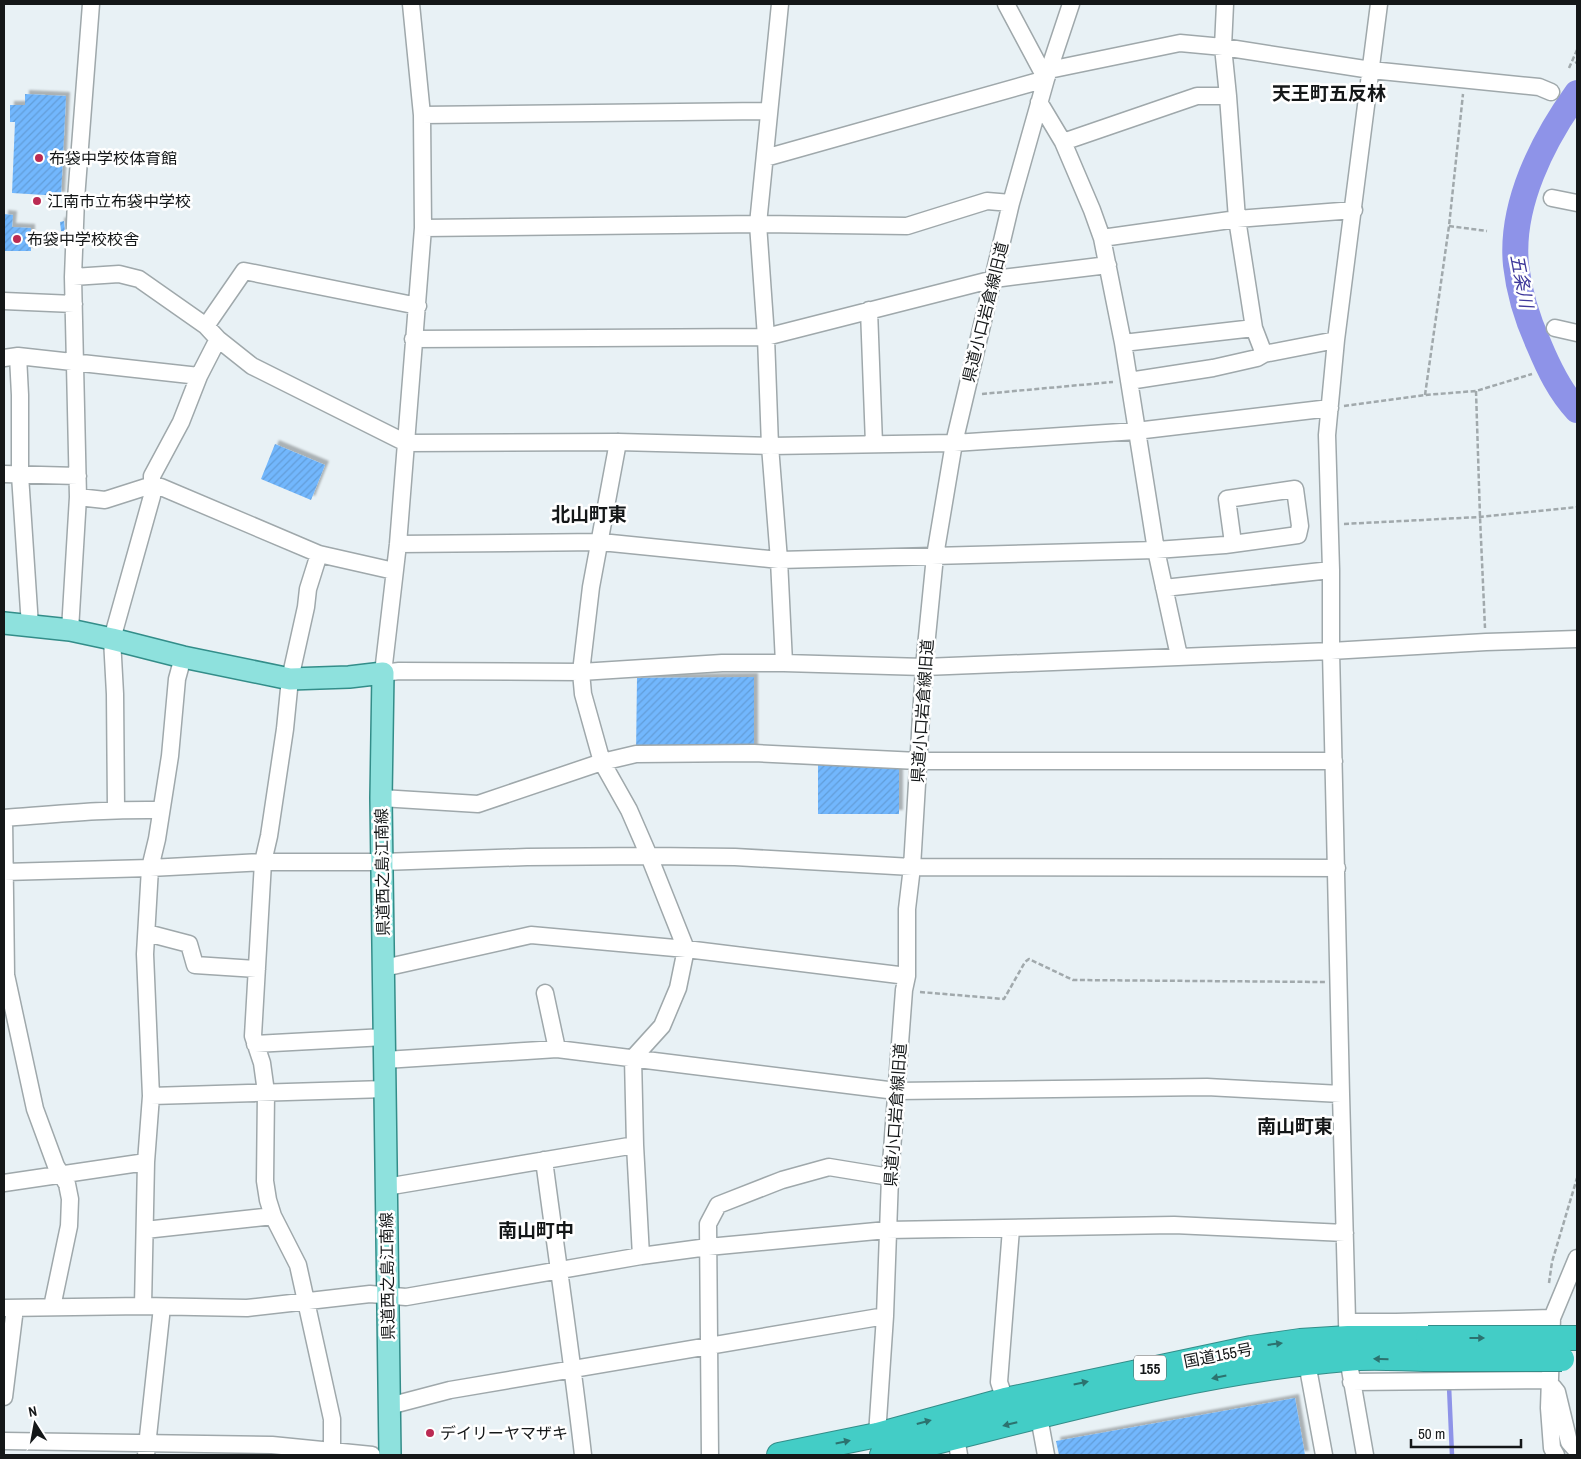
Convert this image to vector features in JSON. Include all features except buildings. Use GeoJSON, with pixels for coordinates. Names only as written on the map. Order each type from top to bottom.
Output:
{"type":"FeatureCollection","features":[{"type":"Feature","properties":{"kind":"highway","name":"国道155号"},"geometry":{"type":"LineString","coordinates":[[779,1455],[878,1448],[957,1446],[1039,1417],[1242,1372],[1307,1363],[1348,1340]]}},
{"type":"Feature","properties":{"kind":"highway","name":"国道155号"},"geometry":{"type":"LineString","coordinates":[[878,1448],[1005,1400],[1251,1348],[1300,1341],[1348,1340],[1429,1349],[1566,1342]]}},
{"type":"Feature","properties":{"kind":"main road"},"geometry":{"type":"LineString","coordinates":[[4,624],[70,630],[112,638],[183,657],[290,679],[349,677],[383,673]]}},
{"type":"Feature","properties":{"kind":"main road","name":"県道西之島江南線"},"geometry":{"type":"LineString","coordinates":[[383,673],[381,798],[390,1455]]}},
{"type":"Feature","properties":{"kind":"street"},"geometry":{"type":"LineString","coordinates":[[70,630],[78,497],[73,277],[77,190],[91,4]]}},
{"type":"Feature","properties":{"kind":"street"},"geometry":{"type":"LineString","coordinates":[[411,4],[422,115],[423,228],[398,544],[383,673],[398,671],[581,672],[722,664],[784,663],[924,667],[1577,639]]}},
{"type":"Feature","properties":{"kind":"street"},"geometry":{"type":"LineString","coordinates":[[780,4],[758,224],[784,663]]}},
{"type":"Feature","properties":{"kind":"street"},"geometry":{"type":"LineString","coordinates":[[1006,4],[1048,74]]}},
{"type":"Feature","properties":{"kind":"street","name":"県道小口岩倉線旧道"},"geometry":{"type":"LineString","coordinates":[[878,1448],[890,1177],[906,983],[908,909],[924,667],[935,556],[954,443],[965,395],[1011,203],[1066,4]]}},
{"type":"Feature","properties":{"kind":"street"},"geometry":{"type":"LineString","coordinates":[[1224,4],[1223,48],[1237,219],[1254,328],[1264,354]]}},
{"type":"Feature","properties":{"kind":"street"},"geometry":{"type":"LineString","coordinates":[[1365,1455],[1351,1382],[1348,1340],[1327,435],[1336,340],[1379,4]]}},
{"type":"Feature","properties":{"kind":"street"},"geometry":{"type":"LineString","coordinates":[[765,158],[1048,74],[1180,43],[1371,70],[1539,87],[1551,92]]}},
{"type":"Feature","properties":{"kind":"street"},"geometry":{"type":"LineString","coordinates":[[1063,142],[1197,96],[1228,96]]}},
{"type":"Feature","properties":{"kind":"street"},"geometry":{"type":"LineString","coordinates":[[1039,102],[1063,142],[1102,238],[1123,344],[1156,550],[1179,656]]}},
{"type":"Feature","properties":{"kind":"street"},"geometry":{"type":"LineString","coordinates":[[422,115],[768,111]]}},
{"type":"Feature","properties":{"kind":"street"},"geometry":{"type":"LineString","coordinates":[[1552,198],[1577,203]]}},
{"type":"Feature","properties":{"kind":"street"},"geometry":{"type":"LineString","coordinates":[[423,228],[758,224],[907,226],[987,201],[1011,203]]}},
{"type":"Feature","properties":{"kind":"street"},"geometry":{"type":"LineString","coordinates":[[1102,238],[1237,219],[1354,210]]}},
{"type":"Feature","properties":{"kind":"street"},"geometry":{"type":"LineString","coordinates":[[414,339],[766,337],[994,278],[1108,265]]}},
{"type":"Feature","properties":{"kind":"street"},"geometry":{"type":"LineString","coordinates":[[206,326],[244,271],[418,306]]}},
{"type":"Feature","properties":{"kind":"street"},"geometry":{"type":"LineString","coordinates":[[73,277],[119,274],[139,278],[206,326],[218,339],[252,366],[406,442],[618,442],[770,446],[954,443],[1136,431],[1330,408]]}},
{"type":"Feature","properties":{"kind":"street"},"geometry":{"type":"LineString","coordinates":[[4,300],[74,304]]}},
{"type":"Feature","properties":{"kind":"street"},"geometry":{"type":"LineString","coordinates":[[869,310],[874,444]]}},
{"type":"Feature","properties":{"kind":"street"},"geometry":{"type":"LineString","coordinates":[[1123,344],[1254,328]]}},
{"type":"Feature","properties":{"kind":"street"},"geometry":{"type":"LineString","coordinates":[[1555,328],[1577,333]]}},
{"type":"Feature","properties":{"kind":"street"},"geometry":{"type":"LineString","coordinates":[[116,809],[115,694],[112,638],[152,496],[152,476],[181,422],[199,376],[218,339]]}},
{"type":"Feature","properties":{"kind":"street"},"geometry":{"type":"LineString","coordinates":[[1129,381],[1214,368],[1257,358],[1264,354],[1336,340]]}},
{"type":"Feature","properties":{"kind":"street"},"geometry":{"type":"LineString","coordinates":[[30,626],[12,475],[20,395],[11,357],[75,361],[199,376]]}},
{"type":"Feature","properties":{"kind":"street"},"geometry":{"type":"LineString","coordinates":[[618,442],[601,542],[591,587],[581,672],[583,694],[602,762],[629,810],[686,949],[678,988],[662,1026],[632,1058],[641,1256]]}},
{"type":"Feature","properties":{"kind":"street"},"geometry":{"type":"LineString","coordinates":[[12,475],[78,476]]}},
{"type":"Feature","properties":{"kind":"street"},"geometry":{"type":"LineString","coordinates":[[78,497],[105,500],[152,485],[169,490],[319,554],[394,571]]}},
{"type":"Feature","properties":{"kind":"street"},"geometry":{"type":"LineString","coordinates":[[398,544],[601,542],[779,560],[1156,550],[1233,543],[1298,535],[1300,526],[1295,488],[1227,500],[1233,543]]}},
{"type":"Feature","properties":{"kind":"street"},"geometry":{"type":"LineString","coordinates":[[319,554],[308,589],[306,607],[290,679],[285,728],[263,862],[253,1036],[262,1064],[266,1092],[265,1181],[268,1200],[298,1265],[332,1419],[332,1453]]}},
{"type":"Feature","properties":{"kind":"street"},"geometry":{"type":"LineString","coordinates":[[1164,588],[1331,570]]}},
{"type":"Feature","properties":{"kind":"street"},"geometry":{"type":"LineString","coordinates":[[143,1306],[146,1162],[151,1096],[146,954],[150,868],[162,810],[172,740],[177,679],[183,657]]}},
{"type":"Feature","properties":{"kind":"street"},"geometry":{"type":"LineString","coordinates":[[381,798],[478,804],[602,762],[636,754],[744,754],[918,761],[1334,761]]}},
{"type":"Feature","properties":{"kind":"street"},"geometry":{"type":"LineString","coordinates":[[52,1307],[69,1226],[70,1199],[67,1184],[56,1166],[35,1109],[10,1028],[6,975],[4,818],[116,809],[162,810]]}},
{"type":"Feature","properties":{"kind":"street"},"geometry":{"type":"LineString","coordinates":[[4,872],[150,868],[263,862],[382,862],[527,857],[649,856],[735,857],[912,867],[1337,868]]}},
{"type":"Feature","properties":{"kind":"street"},"geometry":{"type":"LineString","coordinates":[[146,933],[189,944],[195,965],[257,969]]}},
{"type":"Feature","properties":{"kind":"street"},"geometry":{"type":"LineString","coordinates":[[384,968],[531,935],[686,949],[906,983]]}},
{"type":"Feature","properties":{"kind":"street"},"geometry":{"type":"LineString","coordinates":[[545,993],[557,1049]]}},
{"type":"Feature","properties":{"kind":"street"},"geometry":{"type":"LineString","coordinates":[[255,1044],[385,1037]]}},
{"type":"Feature","properties":{"kind":"street"},"geometry":{"type":"LineString","coordinates":[[385,1060],[557,1049],[896,1091],[1208,1087],[1341,1094]]}},
{"type":"Feature","properties":{"kind":"street"},"geometry":{"type":"LineString","coordinates":[[151,1096],[386,1088]]}},
{"type":"Feature","properties":{"kind":"street"},"geometry":{"type":"LineString","coordinates":[[386,1187],[635,1145]]}},
{"type":"Feature","properties":{"kind":"street"},"geometry":{"type":"LineString","coordinates":[[544,1160],[583,1455]]}},
{"type":"Feature","properties":{"kind":"street"},"geometry":{"type":"LineString","coordinates":[[4,1183],[146,1162]]}},
{"type":"Feature","properties":{"kind":"street"},"geometry":{"type":"LineString","coordinates":[[710,1455],[708,1224],[718,1205],[782,1180],[830,1167],[890,1177]]}},
{"type":"Feature","properties":{"kind":"street"},"geometry":{"type":"LineString","coordinates":[[145,1230],[274,1216]]}},
{"type":"Feature","properties":{"kind":"street"},"geometry":{"type":"LineString","coordinates":[[4,1397],[10,1308],[143,1306],[247,1308],[370,1294],[406,1297],[641,1256],[708,1247],[887,1230],[1174,1225],[1345,1233]]}},
{"type":"Feature","properties":{"kind":"street"},"geometry":{"type":"LineString","coordinates":[[1005,1400],[999,1382],[1011,1228]]}},
{"type":"Feature","properties":{"kind":"street"},"geometry":{"type":"LineString","coordinates":[[1556,1455],[1552,1448],[1548,1408],[1550,1380],[1566,1342],[1577,1258]]}},
{"type":"Feature","properties":{"kind":"street"},"geometry":{"type":"LineString","coordinates":[[146,1449],[162,1307]]}},
{"type":"Feature","properties":{"kind":"street"},"geometry":{"type":"LineString","coordinates":[[389,1406],[450,1390],[885,1316]]}},
{"type":"Feature","properties":{"kind":"street"},"geometry":{"type":"LineString","coordinates":[[1348,1340],[1396,1322],[1566,1342]]}},
{"type":"Feature","properties":{"kind":"street"},"geometry":{"type":"LineString","coordinates":[[1307,1363],[1324,1455]]}},
{"type":"Feature","properties":{"kind":"street"},"geometry":{"type":"LineString","coordinates":[[1351,1382],[1550,1380]]}},
{"type":"Feature","properties":{"kind":"street"},"geometry":{"type":"LineString","coordinates":[[1550,1380],[1557,1392],[1569,1442],[1577,1451]]}},
{"type":"Feature","properties":{"kind":"street"},"geometry":{"type":"LineString","coordinates":[[1039,1417],[1046,1455]]}},
{"type":"Feature","properties":{"kind":"street"},"geometry":{"type":"LineString","coordinates":[[4,1441],[146,1449],[272,1445],[332,1453],[372,1455]]}},
{"type":"Feature","properties":{"kind":"path"},"geometry":{"type":"LineString","coordinates":[[1569,68],[1577,50]]}},
{"type":"Feature","properties":{"kind":"path"},"geometry":{"type":"LineString","coordinates":[[1425,395],[1449,226],[1465,79]]}},
{"type":"Feature","properties":{"kind":"path"},"geometry":{"type":"LineString","coordinates":[[1449,226],[1487,231]]}},
{"type":"Feature","properties":{"kind":"path"},"geometry":{"type":"LineString","coordinates":[[1330,408],[1425,395],[1476,391],[1532,374]]}},
{"type":"Feature","properties":{"kind":"path"},"geometry":{"type":"LineString","coordinates":[[965,395],[1129,381]]}},
{"type":"Feature","properties":{"kind":"path"},"geometry":{"type":"LineString","coordinates":[[1476,391],[1486,642]]}},
{"type":"Feature","properties":{"kind":"path"},"geometry":{"type":"LineString","coordinates":[[1330,525],[1480,517],[1577,507]]}},
{"type":"Feature","properties":{"kind":"path"},"geometry":{"type":"LineString","coordinates":[[906,983],[1004,999],[1025,962],[1029,959],[1073,980],[1339,983]]}},
{"type":"Feature","properties":{"kind":"path"},"geometry":{"type":"LineString","coordinates":[[1549,1290],[1552,1262],[1577,1178]]}},
{"type":"Feature","properties":{"kind":"waterway","name":"五条川"},"geometry":{"type":"LineString","coordinates":[[1577,93],[1552,131],[1531,174],[1518,219],[1516,242],[1516,265],[1519,286],[1531,326],[1555,380],[1577,410]]}},
{"type":"Feature","properties":{"kind":"waterway"},"geometry":{"type":"LineString","coordinates":[[1449,1386],[1452,1455]]}},
{"type":"Feature","properties":{"kind":"place","name":"布袋中学校体育館"},"geometry":{"type":"Point","coordinates":[39,158]}},
{"type":"Feature","properties":{"kind":"place","name":"江南市立布袋中学校"},"geometry":{"type":"Point","coordinates":[37,201]}},
{"type":"Feature","properties":{"kind":"place","name":"布袋中学校校舎"},"geometry":{"type":"Point","coordinates":[17,239]}},
{"type":"Feature","properties":{"kind":"place","name":"デイリーヤマザキ"},"geometry":{"type":"Point","coordinates":[430,1433]}},
{"type":"Feature","properties":{"kind":"district","name":"天王町五反林"},"geometry":{"type":"Point","coordinates":[1329,93]}},
{"type":"Feature","properties":{"kind":"district","name":"北山町東"},"geometry":{"type":"Point","coordinates":[589,514]}},
{"type":"Feature","properties":{"kind":"district","name":"南山町東"},"geometry":{"type":"Point","coordinates":[1295,1126]}},
{"type":"Feature","properties":{"kind":"district","name":"南山町中"},"geometry":{"type":"Point","coordinates":[536,1230]}}]}
